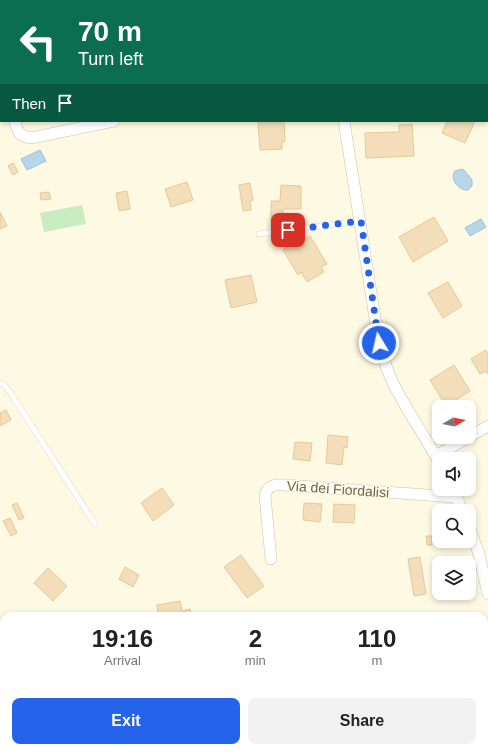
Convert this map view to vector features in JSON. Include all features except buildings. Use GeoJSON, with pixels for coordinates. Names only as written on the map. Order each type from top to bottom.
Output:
{"type":"FeatureCollection","features":[{"type":"Feature","properties":{"kind":"street"},"geometry":{"type":"LineString","coordinates":[[15,122],[20,135],[31,138],[109,122]]}},
{"type":"Feature","properties":{"kind":"street"},"geometry":{"type":"LineString","coordinates":[[344,122],[361,221],[378,337],[383,358],[395,389],[434,452]]}},
{"type":"Feature","properties":{"kind":"street"},"geometry":{"type":"LineString","coordinates":[[449,452],[488,426]]}},
{"type":"Feature","properties":{"kind":"street","name":"Via dei Fiordalisi"},"geometry":{"type":"LineString","coordinates":[[271,559],[264,496],[267,490],[272,486],[292,485],[432,492]]}},
{"type":"Feature","properties":{"kind":"street"},"geometry":{"type":"LineString","coordinates":[[476,546],[488,594]]}},
{"type":"Feature","properties":{"kind":"lane"},"geometry":{"type":"LineString","coordinates":[[259,234],[361,221]]}},
{"type":"Feature","properties":{"kind":"lane"},"geometry":{"type":"LineString","coordinates":[[0,383],[10,392],[95,524]]}},
{"type":"Feature","properties":{"kind":"green space"},"geometry":{"type":"Polygon","coordinates":[[[82,205],[86,224],[44,232],[40,213],[82,205]]]}},
{"type":"Feature","properties":{"kind":"water"},"geometry":{"type":"Polygon","coordinates":[[[40,150],[46,161],[27,170],[21,159],[40,150]]]}},
{"type":"Feature","properties":{"kind":"water"},"geometry":{"type":"Polygon","coordinates":[[[462,169],[472,180],[472,186],[468,190],[461,189],[454,181],[453,174],[455,171],[462,169]]]}},
{"type":"Feature","properties":{"kind":"water"},"geometry":{"type":"Polygon","coordinates":[[[481,219],[486,227],[470,236],[465,228],[481,219]]]}},
{"type":"Feature","properties":{"kind":"route"},"geometry":{"type":"LineString","coordinates":[[288,230],[361,221],[379,343]]}}]}
